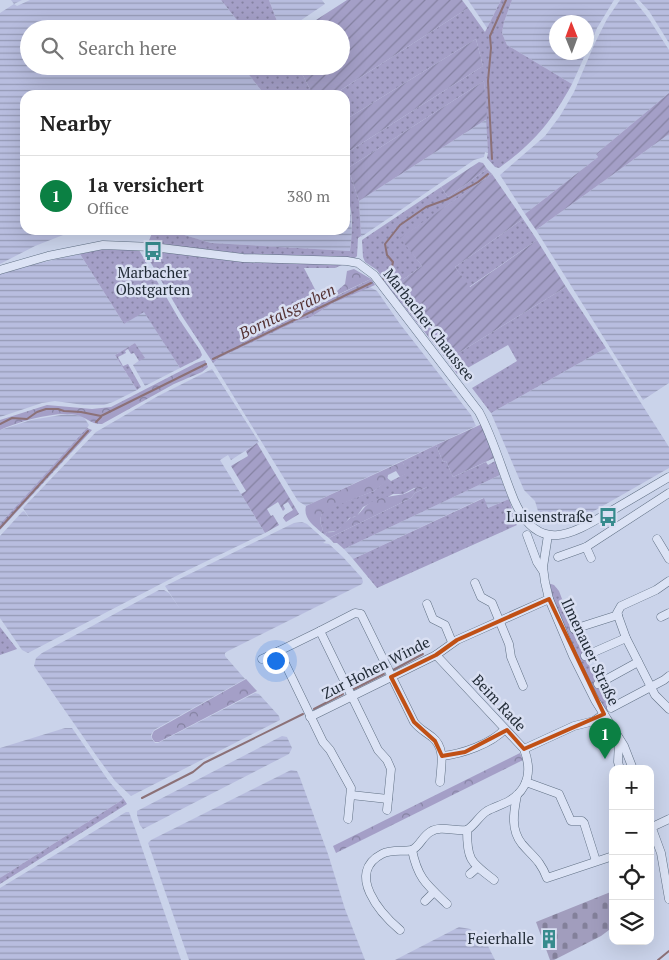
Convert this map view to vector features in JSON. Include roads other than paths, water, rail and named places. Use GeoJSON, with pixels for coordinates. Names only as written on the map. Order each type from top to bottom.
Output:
{"type":"FeatureCollection","features":[{"type":"Feature","properties":{"kind":"street","name":"Marbacher Chaussee"},"geometry":{"type":"LineString","coordinates":[[0,270],[48,256],[103,245],[153,247],[244,258],[346,261],[358,264],[374,276],[479,412],[488,428],[521,513],[528,524],[548,535]]}},
{"type":"Feature","properties":{"kind":"street"},"geometry":{"type":"LineString","coordinates":[[548,535],[556,536],[571,533],[586,526],[669,476]]}},
{"type":"Feature","properties":{"kind":"street"},"geometry":{"type":"LineString","coordinates":[[558,557],[586,547],[669,493]]}},
{"type":"Feature","properties":{"kind":"street"},"geometry":{"type":"LineString","coordinates":[[618,507],[625,520]]}},
{"type":"Feature","properties":{"kind":"street","name":"Ilmenauer Straße"},"geometry":{"type":"LineString","coordinates":[[527,535],[537,562],[543,572],[549,599],[573,656],[595,700],[620,740],[631,765]]}},
{"type":"Feature","properties":{"kind":"street","name":"Ilmenauer Straße"},"geometry":{"type":"LineString","coordinates":[[543,572],[548,535]]}},
{"type":"Feature","properties":{"kind":"street"},"geometry":{"type":"LineString","coordinates":[[657,539],[669,559]]}},
{"type":"Feature","properties":{"kind":"street"},"geometry":{"type":"LineString","coordinates":[[586,547],[591,558]]}},
{"type":"Feature","properties":{"kind":"street"},"geometry":{"type":"LineString","coordinates":[[669,581],[656,590],[621,606],[618,611],[626,638],[638,662],[658,699],[669,709]]}},
{"type":"Feature","properties":{"kind":"street"},"geometry":{"type":"LineString","coordinates":[[475,583],[481,597],[492,603],[500,620],[523,686]]}},
{"type":"Feature","properties":{"kind":"street","name":"Zur Hohen Winde"},"geometry":{"type":"LineString","coordinates":[[310,717],[436,655],[452,642],[549,599]]}},
{"type":"Feature","properties":{"kind":"street","name":"Zur Hohen Winde"},"geometry":{"type":"LineString","coordinates":[[427,604],[434,619],[445,626],[452,642]]}},
{"type":"Feature","properties":{"kind":"street"},"geometry":{"type":"LineString","coordinates":[[262,659],[355,613],[361,614],[414,722],[436,741],[442,756],[440,782]]}},
{"type":"Feature","properties":{"kind":"street"},"geometry":{"type":"LineString","coordinates":[[574,629],[618,615]]}},
{"type":"Feature","properties":{"kind":"street"},"geometry":{"type":"LineString","coordinates":[[320,631],[378,750],[390,766],[392,776],[387,810]]}},
{"type":"Feature","properties":{"kind":"street"},"geometry":{"type":"LineString","coordinates":[[586,656],[626,638]]}},
{"type":"Feature","properties":{"kind":"street"},"geometry":{"type":"LineString","coordinates":[[278,652],[310,717],[349,784],[351,795],[348,819]]}},
{"type":"Feature","properties":{"kind":"street","name":"Beim Rade"},"geometry":{"type":"LineString","coordinates":[[436,655],[524,749],[574,726],[594,721],[604,714]]}},
{"type":"Feature","properties":{"kind":"street"},"geometry":{"type":"LineString","coordinates":[[598,684],[638,662]]}},
{"type":"Feature","properties":{"kind":"street"},"geometry":{"type":"LineString","coordinates":[[611,708],[669,676]]}},
{"type":"Feature","properties":{"kind":"street"},"geometry":{"type":"LineString","coordinates":[[442,756],[465,752],[506,729]]}},
{"type":"Feature","properties":{"kind":"street"},"geometry":{"type":"LineString","coordinates":[[619,765],[620,740]]}},
{"type":"Feature","properties":{"kind":"street"},"geometry":{"type":"LineString","coordinates":[[494,880],[472,862],[468,854],[467,830],[485,812],[509,801],[526,782],[529,767],[524,749]]}},
{"type":"Feature","properties":{"kind":"street"},"geometry":{"type":"LineString","coordinates":[[526,782],[559,794],[571,821],[582,821],[584,824],[598,861]]}},
{"type":"Feature","properties":{"kind":"street"},"geometry":{"type":"LineString","coordinates":[[517,794],[513,814],[516,834],[523,845],[540,863],[547,878],[609,857]]}},
{"type":"Feature","properties":{"kind":"street"},"geometry":{"type":"LineString","coordinates":[[351,795],[388,798]]}},
{"type":"Feature","properties":{"kind":"street"},"geometry":{"type":"LineString","coordinates":[[654,824],[669,819]]}},
{"type":"Feature","properties":{"kind":"street"},"geometry":{"type":"LineString","coordinates":[[400,930],[390,921],[372,899],[368,891],[366,877],[371,863],[382,854],[388,852],[417,848],[428,834],[434,830],[467,830]]}},
{"type":"Feature","properties":{"kind":"street"},"geometry":{"type":"LineString","coordinates":[[654,833],[661,853],[669,899]]}},
{"type":"Feature","properties":{"kind":"street"},"geometry":{"type":"LineString","coordinates":[[412,850],[419,874],[447,904]]}},
{"type":"Feature","properties":{"kind":"street"},"geometry":{"type":"LineString","coordinates":[[470,874],[478,867]]}},
{"type":"Feature","properties":{"kind":"street"},"geometry":{"type":"LineString","coordinates":[[425,901],[434,892]]}},
{"type":"Feature","properties":{"kind":"waterway","name":"Borntalsgraben"},"geometry":{"type":"LineString","coordinates":[[492,159],[488,81],[491,48],[490,36],[506,0]]}},
{"type":"Feature","properties":{"kind":"waterway","name":"Borntalsgraben"},"geometry":{"type":"LineString","coordinates":[[383,279],[391,271],[393,262],[387,255],[385,244],[400,225],[426,207],[448,199],[488,174]]}},
{"type":"Feature","properties":{"kind":"waterway","name":"Borntalsgraben"},"geometry":{"type":"LineString","coordinates":[[213,359],[371,283]]}},
{"type":"Feature","properties":{"kind":"waterway","name":"Borntalsgraben"},"geometry":{"type":"LineString","coordinates":[[0,424],[12,418],[27,419],[37,412],[46,409],[58,409],[101,416],[206,364]]}},
{"type":"Feature","properties":{"kind":"waterway","name":"Borntalsgraben"},"geometry":{"type":"LineString","coordinates":[[96,422],[101,417]]}},
{"type":"Feature","properties":{"kind":"waterway"},"geometry":{"type":"LineString","coordinates":[[0,528],[88,431]]}},
{"type":"Feature","properties":{"kind":"waterway"},"geometry":{"type":"LineString","coordinates":[[393,670],[423,654]]}},
{"type":"Feature","properties":{"kind":"waterway"},"geometry":{"type":"LineString","coordinates":[[354,689],[384,674]]}},
{"type":"Feature","properties":{"kind":"waterway"},"geometry":{"type":"LineString","coordinates":[[314,709],[343,694]]}},
{"type":"Feature","properties":{"kind":"waterway"},"geometry":{"type":"LineString","coordinates":[[142,798],[193,772],[204,763],[303,714]]}},
{"type":"Feature","properties":{"kind":"waterway"},"geometry":{"type":"LineString","coordinates":[[658,960],[669,951]]}},
{"type":"Feature","properties":{"kind":"place","name":"Marbacher Obstgarten"},"geometry":{"type":"Point","coordinates":[153,251]}},
{"type":"Feature","properties":{"kind":"place","name":"Luisenstraße"},"geometry":{"type":"Point","coordinates":[608,517]}},
{"type":"Feature","properties":{"kind":"place","name":"1a versichert"},"geometry":{"type":"Point","coordinates":[605,759]}},
{"type":"Feature","properties":{"kind":"place","name":"Feierhalle"},"geometry":{"type":"Point","coordinates":[549,939]}}]}
